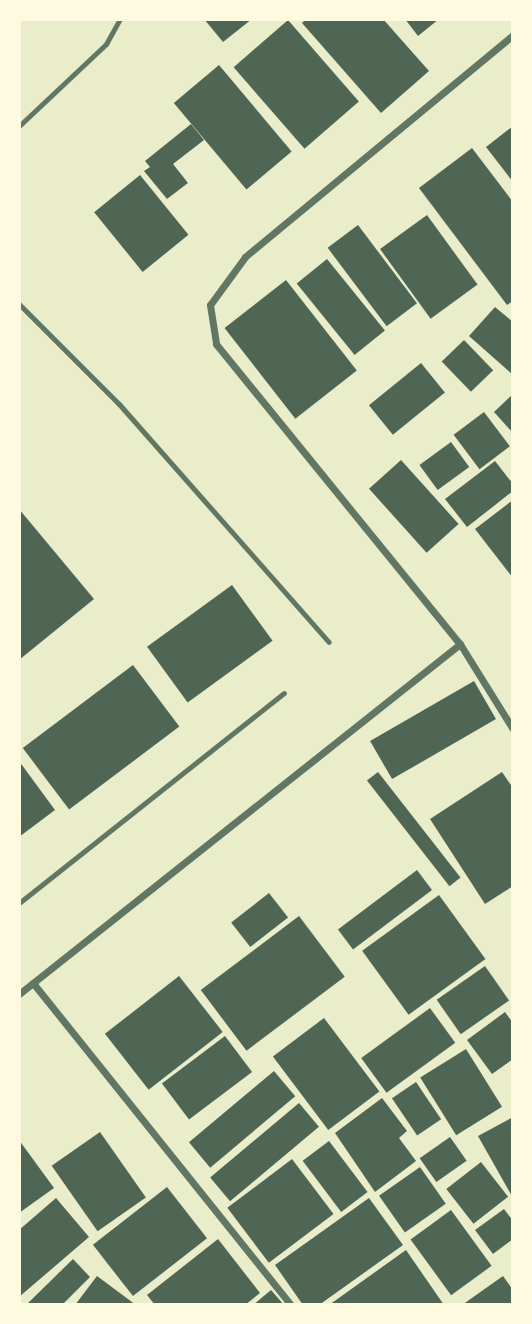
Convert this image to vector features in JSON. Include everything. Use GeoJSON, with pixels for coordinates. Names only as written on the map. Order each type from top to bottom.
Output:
{"type":"FeatureCollection","features":[{"type":"Feature","properties":{"kind":"street"},"geometry":{"type":"LineString","coordinates":[[513,35],[244,257],[209,305],[216,344],[460,644],[513,729]]}},
{"type":"Feature","properties":{"kind":"street"},"geometry":{"type":"LineString","coordinates":[[19,994],[460,644]]}},
{"type":"Feature","properties":{"kind":"street"},"geometry":{"type":"LineString","coordinates":[[33,983],[291,1305]]}},
{"type":"Feature","properties":{"kind":"lane"},"geometry":{"type":"LineString","coordinates":[[19,126],[106,44],[120,19]]}},
{"type":"Feature","properties":{"kind":"lane"},"geometry":{"type":"LineString","coordinates":[[19,304],[120,404],[329,642]]}},
{"type":"Feature","properties":{"kind":"lane"},"geometry":{"type":"LineString","coordinates":[[19,903],[284,693]]}},
{"type":"Feature","properties":{"kind":"building"},"geometry":{"type":"Polygon","coordinates":[[[204,19],[252,19],[223,42],[204,19]]]}},
{"type":"Feature","properties":{"kind":"building"},"geometry":{"type":"Polygon","coordinates":[[[306,19],[383,19],[429,71],[381,113],[302,23],[306,19]]]}},
{"type":"Feature","properties":{"kind":"building"},"geometry":{"type":"Polygon","coordinates":[[[405,19],[439,19],[418,36],[405,19]]]}},
{"type":"Feature","properties":{"kind":"building"},"geometry":{"type":"Polygon","coordinates":[[[288,20],[359,102],[305,149],[234,67],[288,20]]]}},
{"type":"Feature","properties":{"kind":"building"},"geometry":{"type":"Polygon","coordinates":[[[219,65],[292,152],[246,189],[174,103],[219,65]]]}},
{"type":"Feature","properties":{"kind":"building"},"geometry":{"type":"Polygon","coordinates":[[[191,124],[204,140],[173,164],[188,183],[167,199],[144,171],[150,167],[145,161],[191,124]]]}},
{"type":"Feature","properties":{"kind":"building"},"geometry":{"type":"Polygon","coordinates":[[[513,126],[513,182],[486,147],[513,126]]]}},
{"type":"Feature","properties":{"kind":"building"},"geometry":{"type":"Polygon","coordinates":[[[472,148],[513,202],[513,301],[507,305],[419,188],[472,148]]]}},
{"type":"Feature","properties":{"kind":"building"},"geometry":{"type":"Polygon","coordinates":[[[140,175],[188,235],[143,272],[94,212],[140,175]]]}},
{"type":"Feature","properties":{"kind":"building"},"geometry":{"type":"Polygon","coordinates":[[[427,215],[478,285],[431,319],[380,249],[427,215]]]}},
{"type":"Feature","properties":{"kind":"building"},"geometry":{"type":"Polygon","coordinates":[[[358,225],[417,303],[387,326],[328,248],[358,225]]]}},
{"type":"Feature","properties":{"kind":"building"},"geometry":{"type":"Polygon","coordinates":[[[327,259],[385,330],[355,355],[297,284],[327,259]]]}},
{"type":"Feature","properties":{"kind":"building"},"geometry":{"type":"Polygon","coordinates":[[[286,280],[357,371],[295,419],[225,328],[286,280]]]}},
{"type":"Feature","properties":{"kind":"building"},"geometry":{"type":"Polygon","coordinates":[[[495,307],[513,322],[513,375],[469,336],[495,307]]]}},
{"type":"Feature","properties":{"kind":"building"},"geometry":{"type":"Polygon","coordinates":[[[464,340],[493,370],[471,392],[442,362],[464,340]]]}},
{"type":"Feature","properties":{"kind":"building"},"geometry":{"type":"Polygon","coordinates":[[[421,363],[445,393],[393,435],[369,405],[421,363]]]}},
{"type":"Feature","properties":{"kind":"building"},"geometry":{"type":"Polygon","coordinates":[[[513,394],[513,433],[494,412],[513,394]]]}},
{"type":"Feature","properties":{"kind":"building"},"geometry":{"type":"Polygon","coordinates":[[[484,412],[510,446],[480,469],[454,435],[484,412]]]}},
{"type":"Feature","properties":{"kind":"building"},"geometry":{"type":"Polygon","coordinates":[[[451,442],[469,467],[438,490],[419,465],[451,442]]]}},
{"type":"Feature","properties":{"kind":"building"},"geometry":{"type":"Polygon","coordinates":[[[401,460],[459,524],[427,553],[369,489],[401,460]]]}},
{"type":"Feature","properties":{"kind":"building"},"geometry":{"type":"Polygon","coordinates":[[[495,461],[513,484],[513,491],[467,527],[445,499],[495,461]]]}},
{"type":"Feature","properties":{"kind":"building"},"geometry":{"type":"Polygon","coordinates":[[[513,500],[513,578],[475,529],[513,500]]]}},
{"type":"Feature","properties":{"kind":"building"},"geometry":{"type":"Polygon","coordinates":[[[19,509],[94,599],[19,660],[19,509]]]}},
{"type":"Feature","properties":{"kind":"building"},"geometry":{"type":"Polygon","coordinates":[[[232,585],[273,641],[188,703],[147,647],[232,585]]]}},
{"type":"Feature","properties":{"kind":"building"},"geometry":{"type":"Polygon","coordinates":[[[133,665],[179,726],[69,810],[23,748],[133,665]]]}},
{"type":"Feature","properties":{"kind":"building"},"geometry":{"type":"Polygon","coordinates":[[[474,681],[496,719],[392,779],[370,741],[474,681]]]}},
{"type":"Feature","properties":{"kind":"building"},"geometry":{"type":"Polygon","coordinates":[[[19,761],[55,810],[19,837],[19,761]]]}},
{"type":"Feature","properties":{"kind":"building"},"geometry":{"type":"Polygon","coordinates":[[[378,772],[460,878],[449,886],[367,781],[378,772]]]}},
{"type":"Feature","properties":{"kind":"building"},"geometry":{"type":"Polygon","coordinates":[[[502,772],[513,788],[513,886],[485,904],[430,819],[502,772]]]}},
{"type":"Feature","properties":{"kind":"building"},"geometry":{"type":"Polygon","coordinates":[[[417,870],[432,890],[353,950],[338,930],[417,870]]]}},
{"type":"Feature","properties":{"kind":"building"},"geometry":{"type":"Polygon","coordinates":[[[269,893],[288,917],[250,947],[231,923],[269,893]]]}},
{"type":"Feature","properties":{"kind":"building"},"geometry":{"type":"Polygon","coordinates":[[[439,895],[485,959],[409,1015],[362,951],[439,895]]]}},
{"type":"Feature","properties":{"kind":"building"},"geometry":{"type":"Polygon","coordinates":[[[299,916],[345,977],[247,1051],[201,990],[299,916]]]}},
{"type":"Feature","properties":{"kind":"building"},"geometry":{"type":"Polygon","coordinates":[[[485,966],[509,1000],[461,1034],[437,1000],[485,966]]]}},
{"type":"Feature","properties":{"kind":"building"},"geometry":{"type":"Polygon","coordinates":[[[179,976],[223,1032],[149,1090],[105,1034],[179,976]]]}},
{"type":"Feature","properties":{"kind":"building"},"geometry":{"type":"Polygon","coordinates":[[[430,1008],[455,1043],[387,1093],[361,1058],[430,1008]]]}},
{"type":"Feature","properties":{"kind":"building"},"geometry":{"type":"Polygon","coordinates":[[[505,1012],[513,1023],[513,1059],[492,1074],[467,1040],[505,1012]]]}},
{"type":"Feature","properties":{"kind":"building"},"geometry":{"type":"Polygon","coordinates":[[[324,1018],[379,1091],[328,1130],[273,1057],[324,1018]]]}},
{"type":"Feature","properties":{"kind":"building"},"geometry":{"type":"Polygon","coordinates":[[[225,1036],[252,1072],[189,1119],[162,1084],[225,1036]]]}},
{"type":"Feature","properties":{"kind":"building"},"geometry":{"type":"Polygon","coordinates":[[[466,1049],[502,1107],[456,1135],[420,1078],[466,1049]]]}},
{"type":"Feature","properties":{"kind":"building"},"geometry":{"type":"Polygon","coordinates":[[[274,1071],[295,1096],[210,1168],[189,1142],[274,1071]]]}},
{"type":"Feature","properties":{"kind":"building"},"geometry":{"type":"Polygon","coordinates":[[[416,1082],[441,1119],[417,1136],[392,1098],[416,1082]]]}},
{"type":"Feature","properties":{"kind":"building"},"geometry":{"type":"Polygon","coordinates":[[[382,1098],[407,1131],[399,1138],[416,1161],[375,1192],[335,1133],[382,1098]]]}},
{"type":"Feature","properties":{"kind":"building"},"geometry":{"type":"Polygon","coordinates":[[[299,1103],[319,1127],[230,1201],[210,1178],[299,1103]]]}},
{"type":"Feature","properties":{"kind":"building"},"geometry":{"type":"Polygon","coordinates":[[[513,1117],[513,1198],[478,1136],[513,1117]]]}},
{"type":"Feature","properties":{"kind":"building"},"geometry":{"type":"Polygon","coordinates":[[[100,1132],[146,1198],[98,1231],[52,1166],[100,1132]]]}},
{"type":"Feature","properties":{"kind":"building"},"geometry":{"type":"Polygon","coordinates":[[[450,1137],[467,1161],[436,1182],[420,1158],[450,1137]]]}},
{"type":"Feature","properties":{"kind":"building"},"geometry":{"type":"Polygon","coordinates":[[[19,1140],[54,1188],[19,1213],[19,1140]]]}},
{"type":"Feature","properties":{"kind":"building"},"geometry":{"type":"Polygon","coordinates":[[[329,1141],[368,1192],[341,1212],[303,1161],[329,1141]]]}},
{"type":"Feature","properties":{"kind":"building"},"geometry":{"type":"Polygon","coordinates":[[[292,1159],[334,1214],[269,1263],[227,1208],[292,1159]]]}},
{"type":"Feature","properties":{"kind":"building"},"geometry":{"type":"Polygon","coordinates":[[[481,1162],[508,1197],[473,1224],[446,1189],[481,1162]]]}},
{"type":"Feature","properties":{"kind":"building"},"geometry":{"type":"Polygon","coordinates":[[[420,1167],[446,1204],[405,1233],[379,1196],[420,1167]]]}},
{"type":"Feature","properties":{"kind":"building"},"geometry":{"type":"Polygon","coordinates":[[[167,1187],[207,1238],[133,1296],[93,1245],[167,1187]]]}},
{"type":"Feature","properties":{"kind":"building"},"geometry":{"type":"Polygon","coordinates":[[[56,1198],[89,1237],[19,1297],[19,1230],[56,1198]]]}},
{"type":"Feature","properties":{"kind":"building"},"geometry":{"type":"Polygon","coordinates":[[[369,1198],[403,1245],[319,1305],[303,1305],[275,1265],[369,1198]]]}},
{"type":"Feature","properties":{"kind":"building"},"geometry":{"type":"Polygon","coordinates":[[[504,1209],[513,1221],[513,1239],[493,1254],[475,1230],[504,1209]]]}},
{"type":"Feature","properties":{"kind":"building"},"geometry":{"type":"Polygon","coordinates":[[[451,1210],[492,1266],[451,1295],[411,1239],[451,1210]]]}},
{"type":"Feature","properties":{"kind":"building"},"geometry":{"type":"Polygon","coordinates":[[[218,1239],[260,1293],[245,1305],[155,1305],[147,1295],[218,1239]]]}},
{"type":"Feature","properties":{"kind":"building"},"geometry":{"type":"Polygon","coordinates":[[[406,1250],[444,1305],[329,1305],[406,1250]]]}},
{"type":"Feature","properties":{"kind":"building"},"geometry":{"type":"Polygon","coordinates":[[[73,1259],[90,1277],[62,1305],[26,1305],[73,1259]]]}},
{"type":"Feature","properties":{"kind":"building"},"geometry":{"type":"Polygon","coordinates":[[[97,1276],[136,1305],[75,1305],[97,1276]]]}},
{"type":"Feature","properties":{"kind":"building"},"geometry":{"type":"Polygon","coordinates":[[[503,1276],[513,1290],[513,1305],[462,1305],[503,1276]]]}},
{"type":"Feature","properties":{"kind":"building"},"geometry":{"type":"Polygon","coordinates":[[[271,1290],[284,1305],[253,1305],[271,1290]]]}}]}
